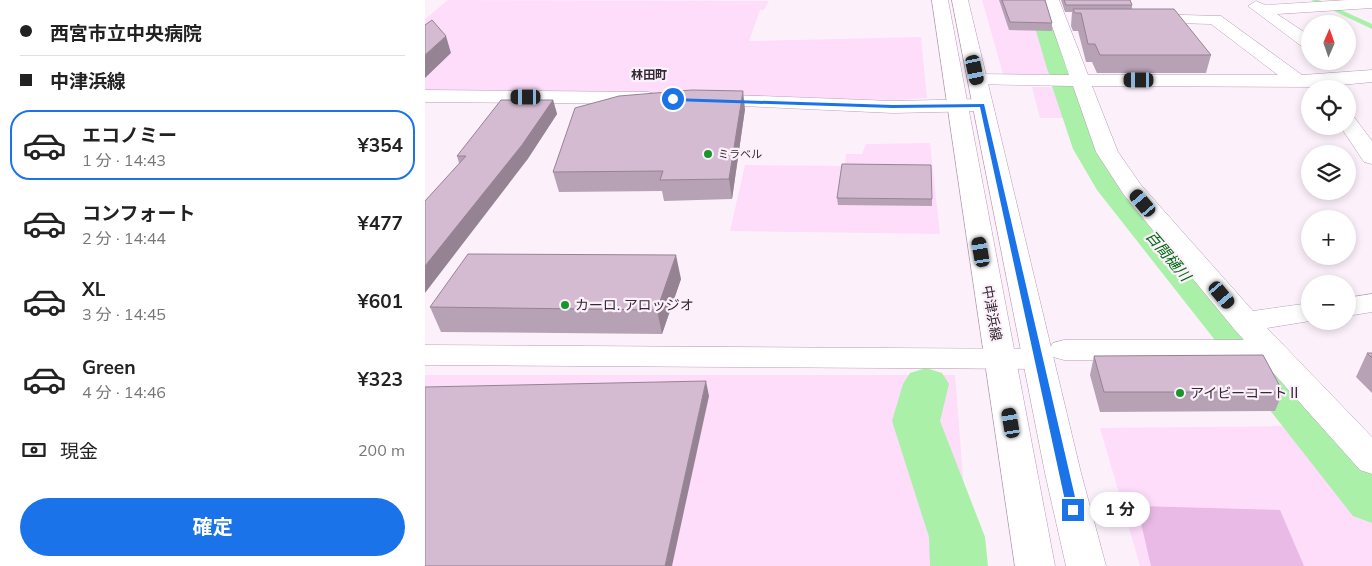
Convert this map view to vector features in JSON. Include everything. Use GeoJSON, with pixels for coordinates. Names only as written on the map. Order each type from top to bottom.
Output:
{"type":"FeatureCollection","features":[{"type":"Feature","properties":{"kind":"street","name":"中津浜線"},"geometry":{"type":"LineString","coordinates":[[940,0],[972,97],[1051,354],[1086,566]]}},
{"type":"Feature","properties":{"kind":"street","name":"中津浜線"},"geometry":{"type":"LineString","coordinates":[[960,0],[1000,360],[1035,566]]}},
{"type":"Feature","properties":{"kind":"street"},"geometry":{"type":"LineString","coordinates":[[1247,0],[1301,38]]}},
{"type":"Feature","properties":{"kind":"street"},"geometry":{"type":"LineString","coordinates":[[1262,10],[1372,3]]}},
{"type":"Feature","properties":{"kind":"street"},"geometry":{"type":"LineString","coordinates":[[1062,12],[1081,79],[1107,152],[1131,190],[1251,343],[1372,460]]}},
{"type":"Feature","properties":{"kind":"street"},"geometry":{"type":"LineString","coordinates":[[1127,19],[1215,19],[1296,80]]}},
{"type":"Feature","properties":{"kind":"street"},"geometry":{"type":"LineString","coordinates":[[1352,70],[1364,76]]}},
{"type":"Feature","properties":{"kind":"street"},"geometry":{"type":"LineString","coordinates":[[1346,80],[1364,76]]}},
{"type":"Feature","properties":{"kind":"street"},"geometry":{"type":"LineString","coordinates":[[683,100],[893,106],[972,97],[1081,79],[1301,81]]}},
{"type":"Feature","properties":{"kind":"street"},"geometry":{"type":"LineString","coordinates":[[425,96],[663,99]]}},
{"type":"Feature","properties":{"kind":"street"},"geometry":{"type":"LineString","coordinates":[[1356,134],[1372,157]]}},
{"type":"Feature","properties":{"kind":"street"},"geometry":{"type":"LineString","coordinates":[[1356,306],[1372,303]]}},
{"type":"Feature","properties":{"kind":"street"},"geometry":{"type":"LineString","coordinates":[[425,355],[1000,360],[1051,354],[1251,343],[1301,317]]}},
{"type":"Feature","properties":{"kind":"shaded area"},"geometry":{"type":"Polygon","coordinates":[[[448,0],[769,1],[764,10],[760,10],[749,41],[921,37],[927,98],[899,100],[425,91],[425,19],[448,0]]]}},
{"type":"Feature","properties":{"kind":"shaded area"},"geometry":{"type":"Polygon","coordinates":[[[982,0],[1033,0],[1058,74],[1003,74],[982,0]]]}},
{"type":"Feature","properties":{"kind":"shaded area"},"geometry":{"type":"Polygon","coordinates":[[[1032,87],[1060,87],[1070,118],[1040,118],[1032,87]]]}},
{"type":"Feature","properties":{"kind":"shaded area"},"geometry":{"type":"Polygon","coordinates":[[[930,143],[940,234],[730,231],[745,165],[845,166],[846,154],[862,154],[866,144],[930,143]]]}},
{"type":"Feature","properties":{"kind":"shaded area"},"geometry":{"type":"Polygon","coordinates":[[[425,375],[955,375],[970,566],[425,566],[425,375]]]}},
{"type":"Feature","properties":{"kind":"shaded area"},"geometry":{"type":"Polygon","coordinates":[[[1307,426],[1372,506],[1372,566],[1140,566],[1100,428],[1307,426]]]}},
{"type":"Feature","properties":{"kind":"shaded area"},"geometry":{"type":"Polygon","coordinates":[[[1137,506],[1280,510],[1304,566],[1151,566],[1137,506]]]}},
{"type":"Feature","properties":{"kind":"building"},"geometry":{"type":"Polygon","coordinates":[[[1002,0],[1045,0],[1052,23],[1010,22],[1002,0]]]}},
{"type":"Feature","properties":{"kind":"building"},"geometry":{"type":"Polygon","coordinates":[[[1064,0],[1130,0],[1132,5],[1066,5],[1064,0]]]}},
{"type":"Feature","properties":{"kind":"building"},"geometry":{"type":"Polygon","coordinates":[[[1073,9],[1174,9],[1211,55],[1100,55],[1095,44],[1088,44],[1081,13],[1075,13],[1073,9]]]}},
{"type":"Feature","properties":{"kind":"building"},"geometry":{"type":"Polygon","coordinates":[[[432,20],[446,36],[425,55],[425,25],[432,20]]]}},
{"type":"Feature","properties":{"kind":"building"},"geometry":{"type":"Polygon","coordinates":[[[692,90],[743,91],[729,179],[660,180],[663,171],[553,172],[575,108],[619,96],[692,90]]]}},
{"type":"Feature","properties":{"kind":"building"},"geometry":{"type":"Polygon","coordinates":[[[501,100],[553,100],[522,145],[425,266],[425,201],[466,156],[457,156],[501,100]]]}},
{"type":"Feature","properties":{"kind":"building"},"geometry":{"type":"Polygon","coordinates":[[[842,164],[931,165],[932,199],[837,198],[842,164]]]}},
{"type":"Feature","properties":{"kind":"building"},"geometry":{"type":"Polygon","coordinates":[[[468,254],[676,255],[657,310],[430,307],[468,254]]]}},
{"type":"Feature","properties":{"kind":"building"},"geometry":{"type":"Polygon","coordinates":[[[1263,355],[1283,392],[1104,392],[1094,356],[1263,355]]]}},
{"type":"Feature","properties":{"kind":"building"},"geometry":{"type":"Polygon","coordinates":[[[706,381],[665,566],[425,566],[425,387],[706,381]]]}},
{"type":"Feature","properties":{"kind":"waterway","name":"百間樋川"},"geometry":{"type":"LineString","coordinates":[[1038,0],[1061,72]]}},
{"type":"Feature","properties":{"kind":"waterway"},"geometry":{"type":"LineString","coordinates":[[1314,0],[1372,27]]}},
{"type":"Feature","properties":{"kind":"waterway","name":"百間樋川"},"geometry":{"type":"LineString","coordinates":[[1066,86],[1089,149],[1114,190],[1372,501]]}},
{"type":"Feature","properties":{"kind":"waterway","name":"百間樋川"},"geometry":{"type":"LineString","coordinates":[[926,384],[916,421],[957,537],[959,566]]}},
{"type":"Feature","properties":{"kind":"place","name":"ミラベル"},"geometry":{"type":"Point","coordinates":[708,154]}},
{"type":"Feature","properties":{"kind":"place","name":"カーロ. アロッジオ"},"geometry":{"type":"Point","coordinates":[565,305]}},
{"type":"Feature","properties":{"kind":"place","name":"アイビーコートⅡ"},"geometry":{"type":"Point","coordinates":[1180,393]}},
{"type":"Feature","properties":{"kind":"district","name":"林田町"},"geometry":{"type":"Point","coordinates":[649,75]}},
{"type":"Feature","properties":{"kind":"route"},"geometry":{"type":"LineString","coordinates":[[673,99],[893,106],[935,104],[982,105],[1059,456],[1073,510]]}}]}
